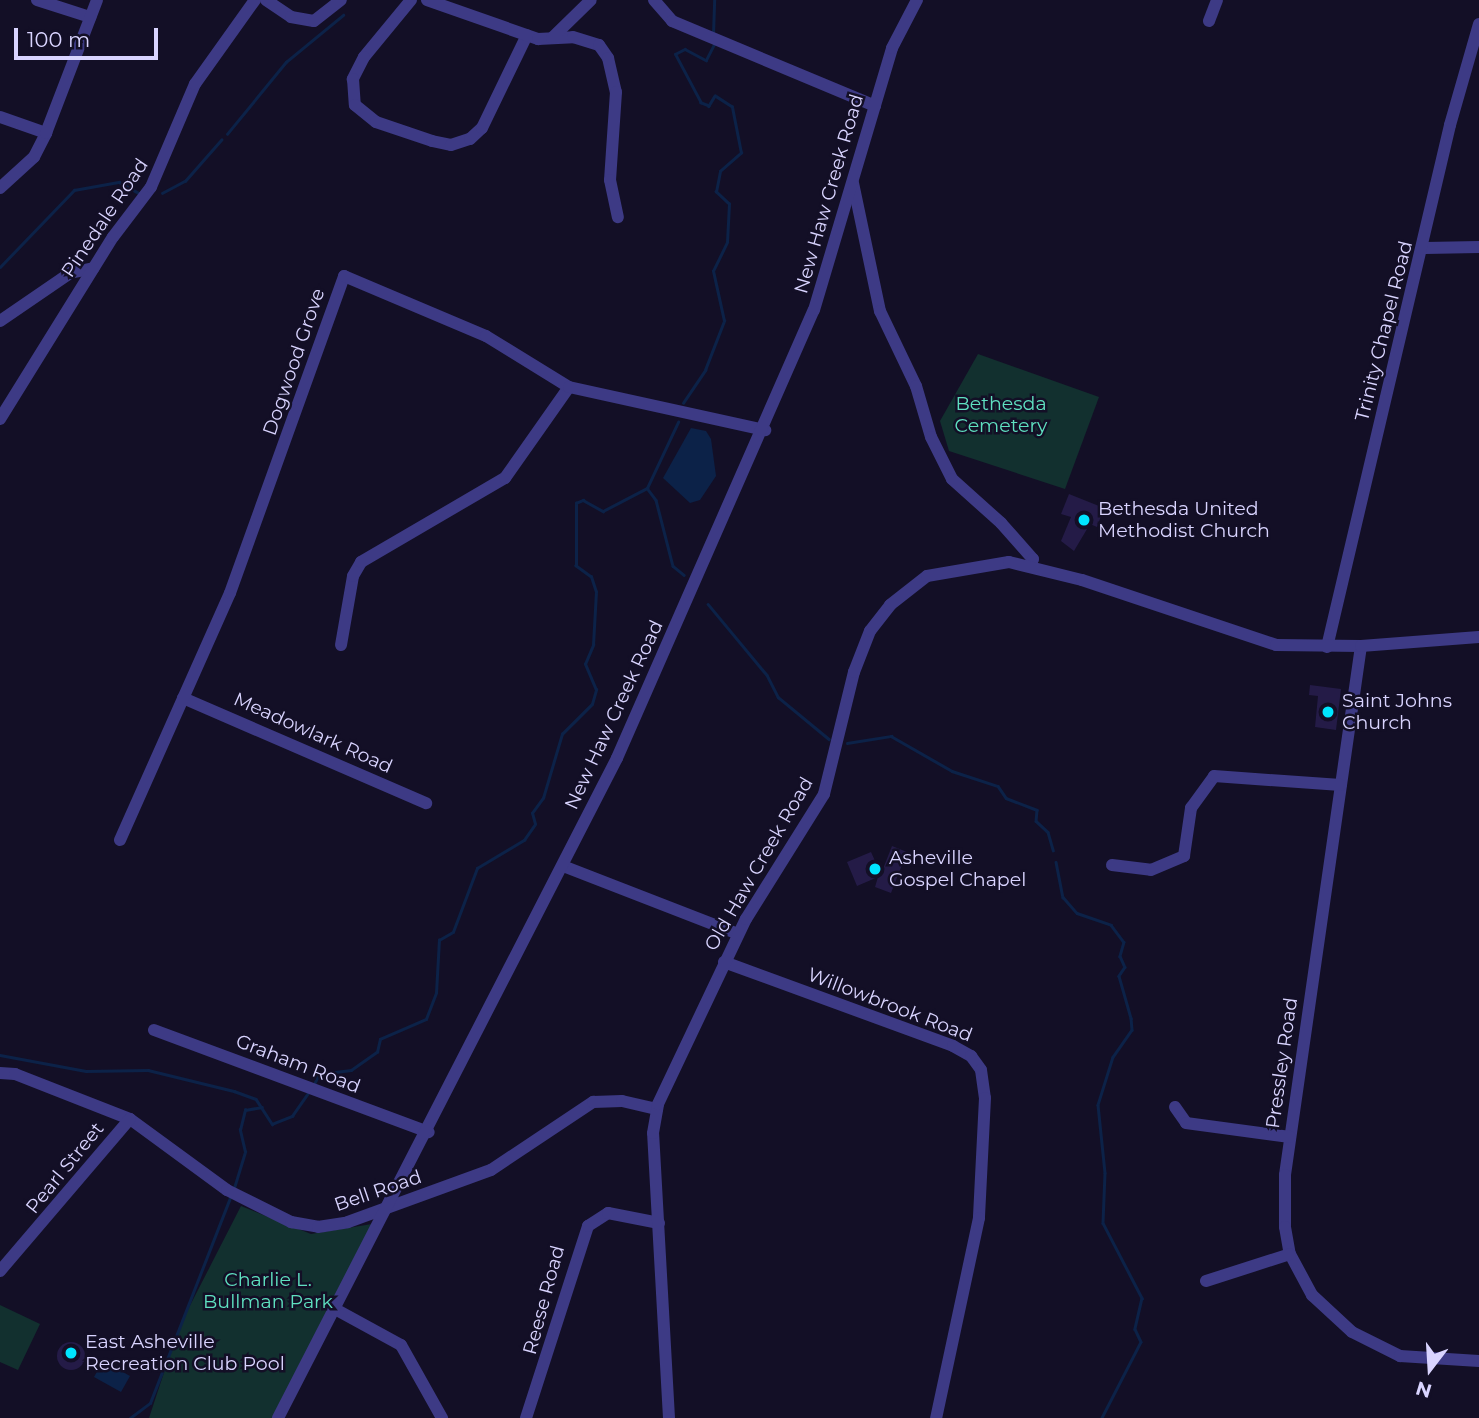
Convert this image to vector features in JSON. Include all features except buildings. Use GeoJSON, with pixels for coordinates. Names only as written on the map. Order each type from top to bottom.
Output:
{"type":"FeatureCollection","features":[{"type":"Feature","properties":{"kind":"street"},"geometry":{"type":"LineString","coordinates":[[37,0],[90,17]]}},
{"type":"Feature","properties":{"kind":"street"},"geometry":{"type":"LineString","coordinates":[[0,188],[34,157],[46,133],[97,0]]}},
{"type":"Feature","properties":{"kind":"street","name":"Pinedale Road"},"geometry":{"type":"LineString","coordinates":[[0,419],[93,268],[157,177],[195,84],[256,0]]}},
{"type":"Feature","properties":{"kind":"street"},"geometry":{"type":"LineString","coordinates":[[265,0],[291,17],[314,21],[341,0]]}},
{"type":"Feature","properties":{"kind":"street"},"geometry":{"type":"LineString","coordinates":[[411,0],[364,57],[354,79],[355,105],[376,122],[432,141],[451,145],[470,139],[482,128],[527,35]]}},
{"type":"Feature","properties":{"kind":"street"},"geometry":{"type":"LineString","coordinates":[[427,0],[527,35],[573,37],[599,45],[608,58],[616,92],[610,180],[618,217]]}},
{"type":"Feature","properties":{"kind":"street"},"geometry":{"type":"LineString","coordinates":[[552,38],[591,0]]}},
{"type":"Feature","properties":{"kind":"street"},"geometry":{"type":"LineString","coordinates":[[654,0],[672,21],[711,35],[875,106]]}},
{"type":"Feature","properties":{"kind":"street","name":"New Haw Creek Road"},"geometry":{"type":"LineString","coordinates":[[278,1418],[429,1132],[564,866],[765,430],[823,287],[852,175],[892,48],[917,0]]}},
{"type":"Feature","properties":{"kind":"street"},"geometry":{"type":"LineString","coordinates":[[1209,21],[1217,0]]}},
{"type":"Feature","properties":{"kind":"street","name":"Trinity Chapel Road"},"geometry":{"type":"LineString","coordinates":[[1327,647],[1425,248],[1450,125],[1479,24]]}},
{"type":"Feature","properties":{"kind":"street"},"geometry":{"type":"LineString","coordinates":[[0,117],[46,133]]}},
{"type":"Feature","properties":{"kind":"street"},"geometry":{"type":"LineString","coordinates":[[852,175],[880,311],[916,386],[931,437],[952,478],[1002,524],[1033,559],[1031,564]]}},
{"type":"Feature","properties":{"kind":"street"},"geometry":{"type":"LineString","coordinates":[[1425,248],[1479,247]]}},
{"type":"Feature","properties":{"kind":"street"},"geometry":{"type":"LineString","coordinates":[[0,321],[70,273],[93,268]]}},
{"type":"Feature","properties":{"kind":"street","name":"Dogwood Grove"},"geometry":{"type":"LineString","coordinates":[[120,840],[247,549],[344,276],[486,336],[569,387],[765,430]]}},
{"type":"Feature","properties":{"kind":"street"},"geometry":{"type":"LineString","coordinates":[[341,645],[353,576],[361,562],[505,478],[569,387]]}},
{"type":"Feature","properties":{"kind":"street","name":"Old Haw Creek Road"},"geometry":{"type":"LineString","coordinates":[[668,1418],[657,1110],[738,934],[825,791],[848,688],[880,616],[927,576],[972,565],[1031,564],[1257,641],[1327,647],[1479,638]]}},
{"type":"Feature","properties":{"kind":"street","name":"Pressley Road"},"geometry":{"type":"LineString","coordinates":[[1360,646],[1290,1137],[1284,1205],[1290,1254],[1312,1295],[1370,1345],[1400,1356],[1479,1361]]}},
{"type":"Feature","properties":{"kind":"street","name":"Meadowlark Road"},"geometry":{"type":"LineString","coordinates":[[183,698],[426,803]]}},
{"type":"Feature","properties":{"kind":"street"},"geometry":{"type":"LineString","coordinates":[[1112,865],[1138,872],[1177,862],[1188,845],[1191,808],[1214,776],[1341,785]]}},
{"type":"Feature","properties":{"kind":"street"},"geometry":{"type":"LineString","coordinates":[[564,866],[738,934]]}},
{"type":"Feature","properties":{"kind":"street","name":"Willowbrook Road"},"geometry":{"type":"LineString","coordinates":[[724,962],[953,1046],[971,1056],[981,1070],[985,1098],[979,1219],[936,1418]]}},
{"type":"Feature","properties":{"kind":"street","name":"Graham Road"},"geometry":{"type":"LineString","coordinates":[[154,1030],[429,1132]]}},
{"type":"Feature","properties":{"kind":"street","name":"Bell Road"},"geometry":{"type":"LineString","coordinates":[[0,1073],[15,1074],[130,1119],[231,1192],[291,1222],[318,1227],[390,1206],[491,1170],[593,1102],[622,1101],[657,1110]]}},
{"type":"Feature","properties":{"kind":"street"},"geometry":{"type":"LineString","coordinates":[[1175,1107],[1186,1123],[1290,1137]]}},
{"type":"Feature","properties":{"kind":"street","name":"Pearl Street"},"geometry":{"type":"LineString","coordinates":[[0,1271],[75,1190],[130,1119]]}},
{"type":"Feature","properties":{"kind":"street","name":"Reese Road"},"geometry":{"type":"LineString","coordinates":[[526,1418],[588,1226],[608,1213],[659,1223]]}},
{"type":"Feature","properties":{"kind":"street"},"geometry":{"type":"LineString","coordinates":[[1206,1281],[1290,1254]]}},
{"type":"Feature","properties":{"kind":"street"},"geometry":{"type":"LineString","coordinates":[[335,1309],[401,1345],[442,1418]]}},
{"type":"Feature","properties":{"kind":"green space","name":"Bethesda Cemetery"},"geometry":{"type":"Polygon","coordinates":[[[978,354],[1099,397],[1065,489],[949,451],[940,421],[978,354]]]}},
{"type":"Feature","properties":{"kind":"green space","name":"Charlie L. Bullman Park"},"geometry":{"type":"Polygon","coordinates":[[[241,1206],[311,1234],[372,1224],[273,1418],[149,1418],[179,1327],[241,1206]]]}},
{"type":"Feature","properties":{"kind":"green space"},"geometry":{"type":"Polygon","coordinates":[[[0,1305],[40,1324],[18,1370],[0,1362],[0,1305]]]}},
{"type":"Feature","properties":{"kind":"water"},"geometry":{"type":"Polygon","coordinates":[[[691,428],[706,431],[711,439],[716,476],[700,500],[690,503],[663,478],[691,428]]]}},
{"type":"Feature","properties":{"kind":"water"},"geometry":{"type":"Polygon","coordinates":[[[103,1361],[130,1376],[121,1392],[94,1377],[103,1361]]]}},
{"type":"Feature","properties":{"kind":"waterway"},"geometry":{"type":"LineString","coordinates":[[713,34],[714,0]]}},
{"type":"Feature","properties":{"kind":"waterway"},"geometry":{"type":"LineString","coordinates":[[227,134],[286,62],[343,15]]}},
{"type":"Feature","properties":{"kind":"waterway"},"geometry":{"type":"LineString","coordinates":[[683,403],[705,370],[724,321],[713,271],[727,242],[729,204],[716,192],[720,171],[741,153],[732,107],[715,96],[709,106],[701,103],[675,54],[685,49],[706,60],[714,44]]}},
{"type":"Feature","properties":{"kind":"waterway"},"geometry":{"type":"LineString","coordinates":[[162,193],[185,181],[221,140]]}},
{"type":"Feature","properties":{"kind":"waterway"},"geometry":{"type":"LineString","coordinates":[[0,267],[74,190],[119,182],[139,193]]}},
{"type":"Feature","properties":{"kind":"waterway"},"geometry":{"type":"LineString","coordinates":[[647,488],[678,422]]}},
{"type":"Feature","properties":{"kind":"waterway"},"geometry":{"type":"LineString","coordinates":[[647,488],[656,500],[673,566],[684,575]]}},
{"type":"Feature","properties":{"kind":"waterway"},"geometry":{"type":"LineString","coordinates":[[314,1084],[319,1074],[351,1070],[377,1052],[380,1039],[426,1019],[436,993],[439,940],[453,932],[477,868],[524,840],[535,824],[532,813],[543,798],[562,734],[592,704],[596,690],[585,664],[593,645],[596,592],[591,577],[576,566],[576,503],[583,500],[603,511],[647,488]]}},
{"type":"Feature","properties":{"kind":"waterway"},"geometry":{"type":"LineString","coordinates":[[708,604],[767,675],[778,697],[829,739]]}},
{"type":"Feature","properties":{"kind":"waterway"},"geometry":{"type":"LineString","coordinates":[[847,743],[891,736],[952,771],[998,786],[1006,798],[1037,810],[1036,821],[1048,832],[1053,850]]}},
{"type":"Feature","properties":{"kind":"waterway"},"geometry":{"type":"LineString","coordinates":[[1056,862],[1063,897],[1077,913],[1111,925],[1124,942],[1120,956],[1125,967],[1119,976],[1132,1030],[1113,1057],[1098,1105],[1105,1173],[1103,1223],[1142,1298],[1135,1329],[1141,1342],[1102,1418]]}},
{"type":"Feature","properties":{"kind":"waterway"},"geometry":{"type":"LineString","coordinates":[[0,1055],[86,1071],[148,1070],[234,1091],[256,1099],[272,1124],[292,1116],[309,1092]]}},
{"type":"Feature","properties":{"kind":"waterway"},"geometry":{"type":"LineString","coordinates":[[234,1188],[245,1152],[240,1130],[245,1110],[262,1107]]}},
{"type":"Feature","properties":{"kind":"waterway"},"geometry":{"type":"LineString","coordinates":[[130,1418],[150,1403],[230,1198]]}},
{"type":"Feature","properties":{"kind":"place","name":"Bethesda United Methodist Church"},"geometry":{"type":"Point","coordinates":[1084,520]}},
{"type":"Feature","properties":{"kind":"place","name":"Saint Johns Church"},"geometry":{"type":"Point","coordinates":[1328,712]}},
{"type":"Feature","properties":{"kind":"place","name":"Asheville Gospel Chapel"},"geometry":{"type":"Point","coordinates":[875,869]}},
{"type":"Feature","properties":{"kind":"place","name":"East Asheville Recreation Club Pool"},"geometry":{"type":"Point","coordinates":[71,1353]}}]}
